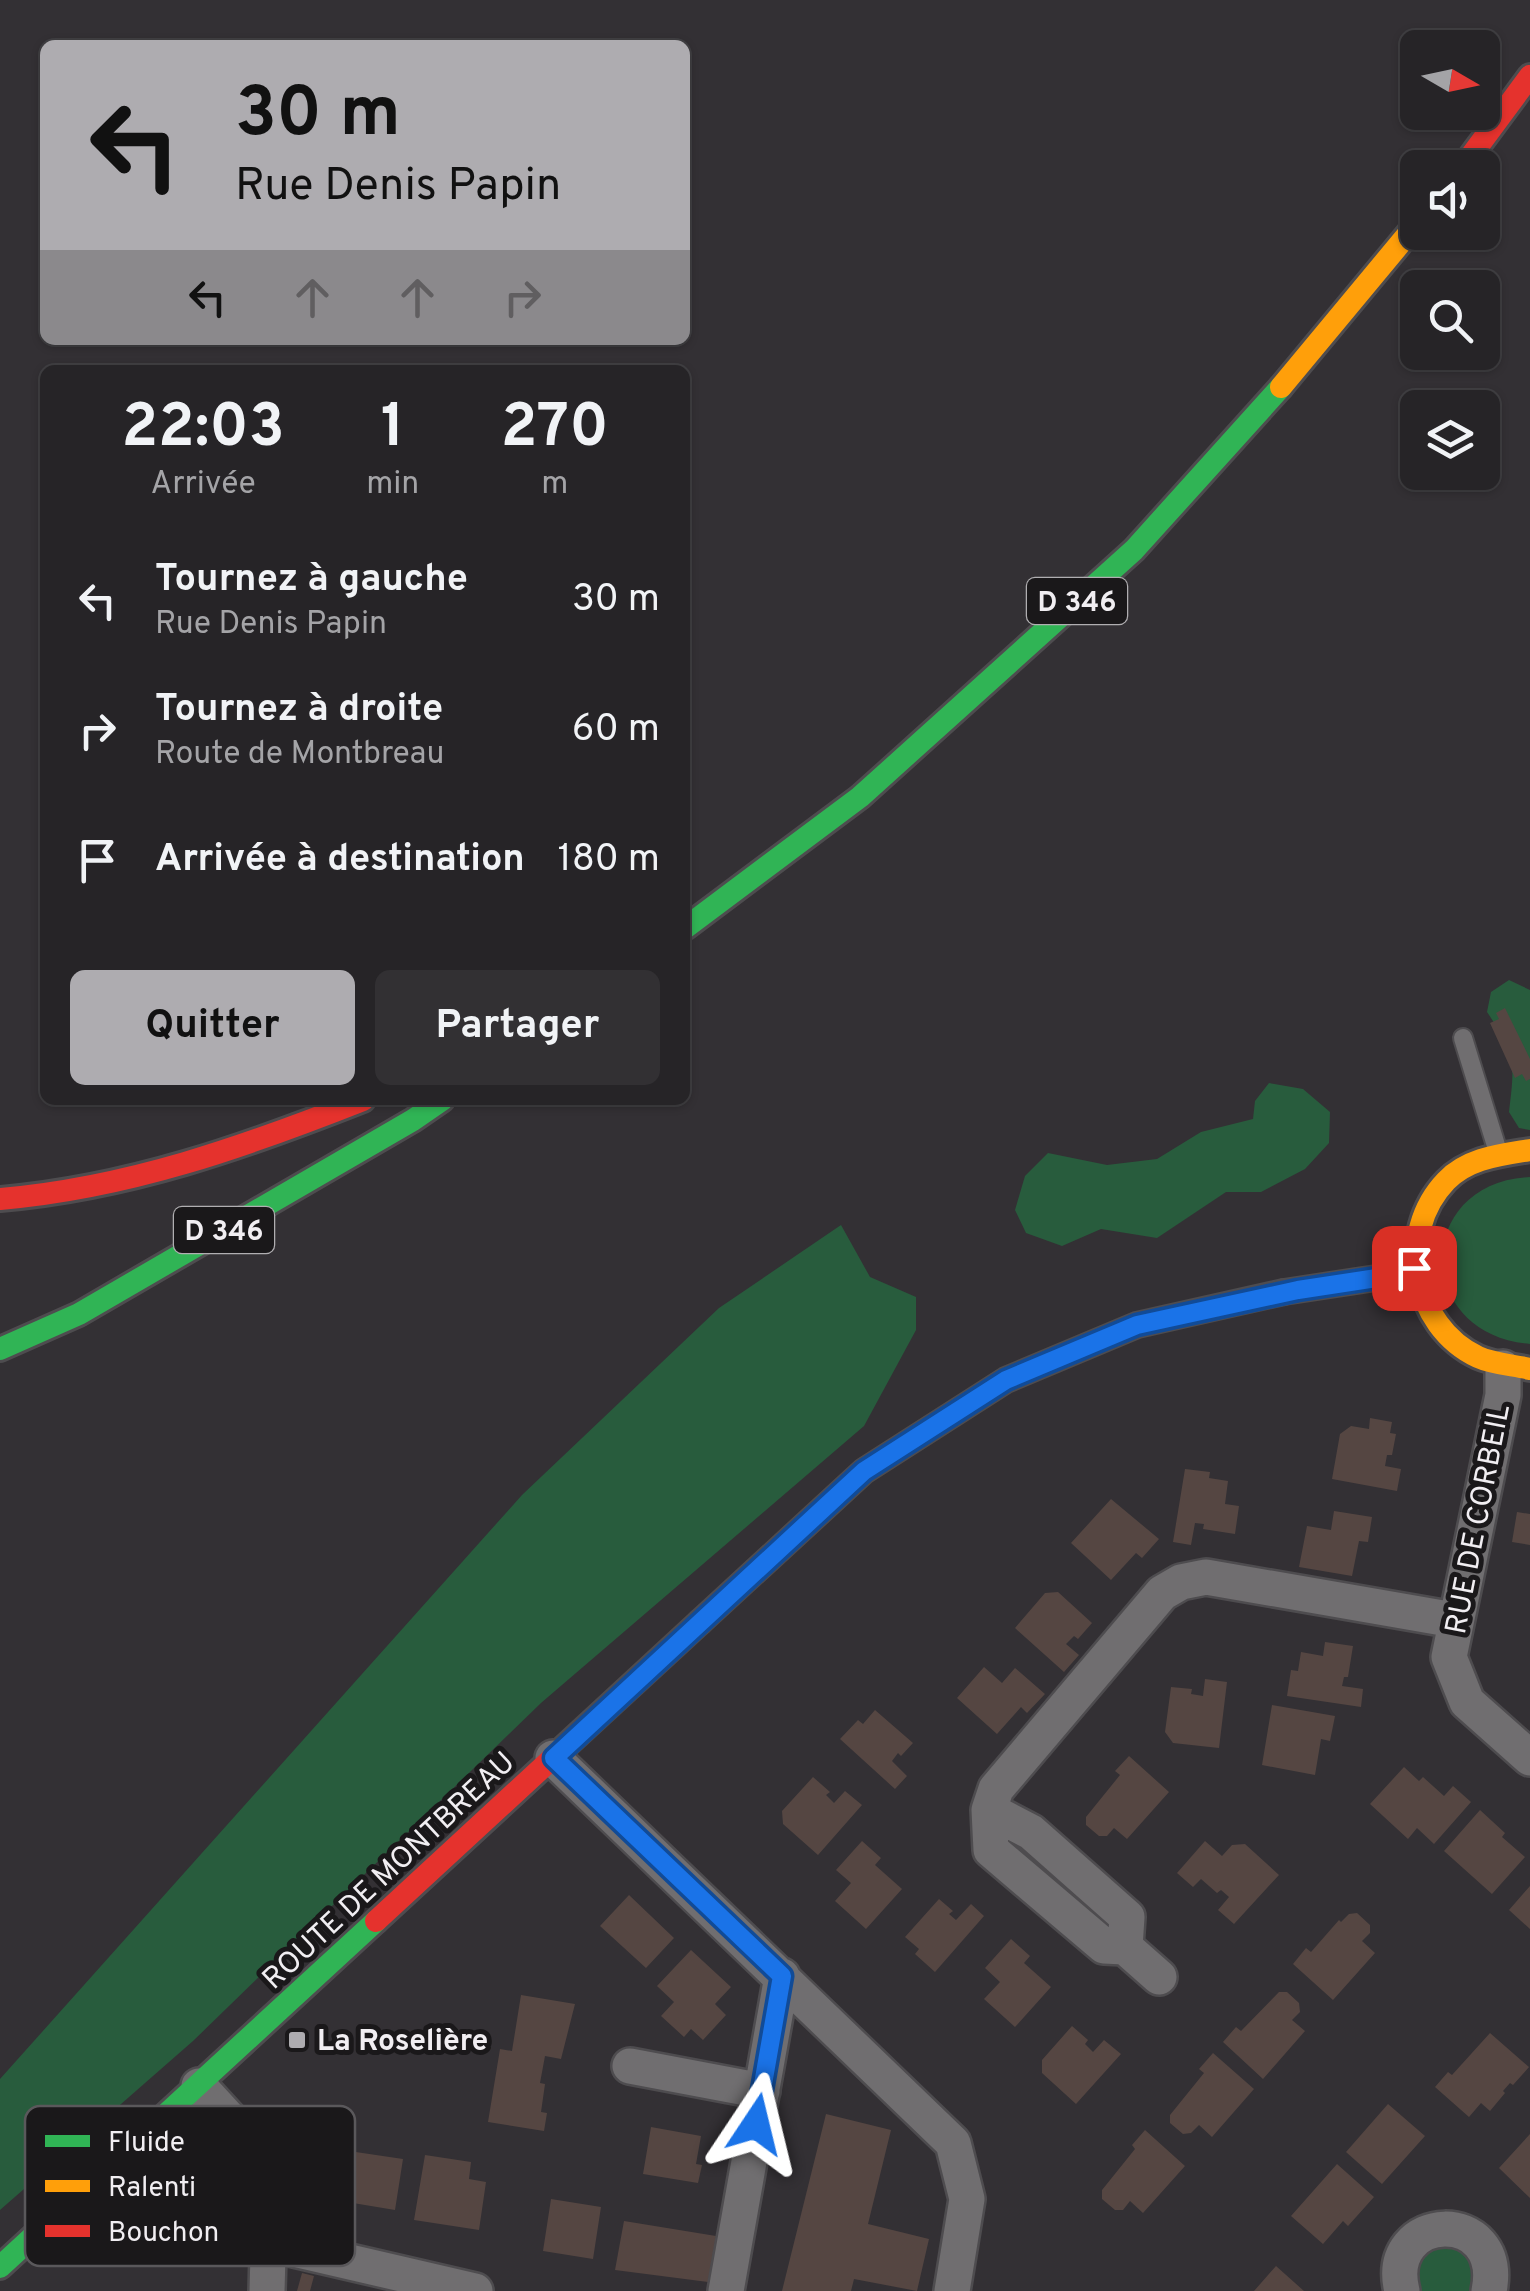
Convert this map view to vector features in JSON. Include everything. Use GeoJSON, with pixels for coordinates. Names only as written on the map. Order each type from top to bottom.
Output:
{"type":"FeatureCollection","features":[{"type":"Feature","properties":{"kind":"street"},"geometry":{"type":"LineString","coordinates":[[1475,150],[1530,76]]}},
{"type":"Feature","properties":{"kind":"street","name":"D 346"},"geometry":{"type":"LineString","coordinates":[[690,924],[860,797],[1134,550],[1296,370],[1400,244]]}},
{"type":"Feature","properties":{"kind":"street"},"geometry":{"type":"LineString","coordinates":[[0,1199],[40,1197],[141,1180],[230,1153],[350,1105]]}},
{"type":"Feature","properties":{"kind":"street","name":"D 346"},"geometry":{"type":"LineString","coordinates":[[0,1349],[79,1314],[435,1105]]}},
{"type":"Feature","properties":{"kind":"street"},"geometry":{"type":"LineString","coordinates":[[1516,1369],[1469,1355],[1441,1333],[1422,1302],[1414,1268],[1416,1237],[1427,1208],[1445,1183],[1469,1164],[1498,1152],[1530,1150]]}},
{"type":"Feature","properties":{"kind":"street","name":"ROUTE DE MONTBREAU"},"geometry":{"type":"LineString","coordinates":[[178,2106],[864,1471],[1006,1380],[1137,1325],[1298,1290],[1396,1275],[1414,1268]]}},
{"type":"Feature","properties":{"kind":"street","name":"RUE DE CORBEIL"},"geometry":{"type":"LineString","coordinates":[[1516,1369],[1503,1395],[1449,1657],[1467,1702],[1530,1758]]}},
{"type":"Feature","properties":{"kind":"street"},"geometry":{"type":"LineString","coordinates":[[1159,1977],[1125,1947],[1104,1946],[991,1850],[989,1810],[996,1789],[1008,1774],[1162,1594],[1181,1582],[1206,1577],[1454,1620]]}},
{"type":"Feature","properties":{"kind":"street"},"geometry":{"type":"LineString","coordinates":[[554,1758],[953,2142],[967,2199],[952,2291]]}},
{"type":"Feature","properties":{"kind":"street"},"geometry":{"type":"LineString","coordinates":[[726,2291],[782,1976]]}},
{"type":"Feature","properties":{"kind":"street"},"geometry":{"type":"LineString","coordinates":[[630,2066],[762,2090]]}},
{"type":"Feature","properties":{"kind":"street"},"geometry":{"type":"LineString","coordinates":[[200,2086],[218,2106]]}},
{"type":"Feature","properties":{"kind":"street"},"geometry":{"type":"LineString","coordinates":[[1402,2291],[1398,2278],[1400,2261],[1408,2247],[1419,2236],[1447,2228],[1462,2231],[1484,2249],[1490,2262],[1489,2291]]}},
{"type":"Feature","properties":{"kind":"street","name":"ROUTE DE MONTBREAU"},"geometry":{"type":"LineString","coordinates":[[0,2267],[25,2244]]}},
{"type":"Feature","properties":{"kind":"street"},"geometry":{"type":"LineString","coordinates":[[355,2263],[476,2291]]}},
{"type":"Feature","properties":{"kind":"street"},"geometry":{"type":"LineString","coordinates":[[267,2291],[268,2266]]}},
{"type":"Feature","properties":{"kind":"lane"},"geometry":{"type":"LineString","coordinates":[[1463,1038],[1498,1152]]}},
{"type":"Feature","properties":{"kind":"green space"},"geometry":{"type":"Polygon","coordinates":[[[1509,980],[1530,990],[1530,1130],[1519,1128],[1509,1112],[1511,1059],[1487,1012],[1491,992],[1509,980]]]}},
{"type":"Feature","properties":{"kind":"green space"},"geometry":{"type":"Polygon","coordinates":[[[1269,1083],[1303,1089],[1330,1112],[1329,1143],[1305,1169],[1261,1192],[1226,1192],[1157,1238],[1101,1229],[1062,1246],[1026,1233],[1015,1210],[1025,1176],[1048,1153],[1107,1165],[1157,1159],[1201,1132],[1253,1119],[1255,1101],[1269,1083]]]}},
{"type":"Feature","properties":{"kind":"green space"},"geometry":{"type":"Polygon","coordinates":[[[1530,1177],[1530,1344],[1491,1334],[1464,1314],[1448,1288],[1442,1259],[1448,1229],[1464,1204],[1492,1185],[1530,1177]]]}},
{"type":"Feature","properties":{"kind":"green space"},"geometry":{"type":"Polygon","coordinates":[[[841,1225],[870,1277],[916,1297],[916,1330],[864,1426],[541,1703],[193,2041],[119,2106],[25,2106],[25,2188],[0,2210],[0,2079],[522,1495],[719,1308],[841,1225]]]}},
{"type":"Feature","properties":{"kind":"green space"},"geometry":{"type":"Polygon","coordinates":[[[1447,2244],[1470,2262],[1473,2275],[1469,2291],[1421,2291],[1416,2274],[1420,2260],[1447,2244]]]}},
{"type":"Feature","properties":{"kind":"building"},"geometry":{"type":"Polygon","coordinates":[[[1505,1008],[1530,1059],[1530,1079],[1526,1081],[1522,1074],[1515,1078],[1490,1023],[1499,1019],[1496,1013],[1505,1008]]]}},
{"type":"Feature","properties":{"kind":"building"},"geometry":{"type":"Polygon","coordinates":[[[1370,1418],[1392,1422],[1390,1433],[1396,1434],[1392,1455],[1387,1455],[1385,1466],[1401,1469],[1397,1491],[1332,1479],[1340,1434],[1351,1426],[1369,1429],[1370,1418]]]}},
{"type":"Feature","properties":{"kind":"building"},"geometry":{"type":"Polygon","coordinates":[[[1185,1469],[1210,1472],[1209,1478],[1228,1481],[1225,1504],[1239,1506],[1235,1534],[1203,1529],[1204,1524],[1195,1523],[1191,1545],[1173,1542],[1185,1469]]]}},
{"type":"Feature","properties":{"kind":"building"},"geometry":{"type":"Polygon","coordinates":[[[1111,1499],[1159,1539],[1142,1558],[1136,1553],[1111,1580],[1071,1543],[1111,1499]]]}},
{"type":"Feature","properties":{"kind":"building"},"geometry":{"type":"Polygon","coordinates":[[[1334,1511],[1372,1517],[1368,1542],[1359,1541],[1352,1576],[1299,1567],[1307,1526],[1331,1530],[1334,1511]]]}},
{"type":"Feature","properties":{"kind":"building"},"geometry":{"type":"Polygon","coordinates":[[[1517,1512],[1530,1514],[1530,1545],[1512,1542],[1517,1512]]]}},
{"type":"Feature","properties":{"kind":"building"},"geometry":{"type":"Polygon","coordinates":[[[1058,1592],[1092,1623],[1078,1639],[1074,1636],[1066,1644],[1079,1655],[1064,1672],[1015,1628],[1045,1593],[1058,1592]]]}},
{"type":"Feature","properties":{"kind":"building"},"geometry":{"type":"Polygon","coordinates":[[[1325,1642],[1353,1646],[1348,1677],[1344,1677],[1342,1686],[1363,1689],[1361,1707],[1287,1696],[1291,1670],[1298,1671],[1301,1652],[1323,1656],[1325,1642]]]}},
{"type":"Feature","properties":{"kind":"building"},"geometry":{"type":"Polygon","coordinates":[[[984,1667],[1002,1683],[1015,1668],[1045,1694],[1027,1713],[1021,1707],[997,1734],[957,1698],[984,1667]]]}},
{"type":"Feature","properties":{"kind":"building"},"geometry":{"type":"Polygon","coordinates":[[[1205,1679],[1227,1682],[1219,1748],[1173,1743],[1165,1732],[1171,1687],[1192,1689],[1191,1694],[1203,1696],[1205,1679]]]}},
{"type":"Feature","properties":{"kind":"building"},"geometry":{"type":"Polygon","coordinates":[[[1272,1705],[1335,1716],[1330,1741],[1321,1739],[1315,1775],[1262,1765],[1272,1705]]]}},
{"type":"Feature","properties":{"kind":"building"},"geometry":{"type":"Polygon","coordinates":[[[875,1710],[913,1743],[892,1761],[907,1776],[895,1789],[840,1739],[858,1720],[863,1724],[875,1710]]]}},
{"type":"Feature","properties":{"kind":"building"},"geometry":{"type":"Polygon","coordinates":[[[1129,1756],[1169,1792],[1127,1839],[1114,1828],[1107,1836],[1099,1836],[1086,1825],[1086,1817],[1120,1775],[1115,1771],[1129,1756]]]}},
{"type":"Feature","properties":{"kind":"building"},"geometry":{"type":"Polygon","coordinates":[[[1404,1767],[1419,1781],[1423,1777],[1444,1796],[1453,1786],[1471,1802],[1434,1844],[1417,1828],[1408,1839],[1370,1804],[1404,1767]]]}},
{"type":"Feature","properties":{"kind":"building"},"geometry":{"type":"Polygon","coordinates":[[[813,1777],[830,1792],[826,1795],[834,1803],[845,1791],[862,1805],[818,1855],[783,1824],[782,1811],[813,1777]]]}},
{"type":"Feature","properties":{"kind":"building"},"geometry":{"type":"Polygon","coordinates":[[[1480,1810],[1525,1857],[1492,1894],[1444,1851],[1480,1810]]]}},
{"type":"Feature","properties":{"kind":"building"},"geometry":{"type":"Polygon","coordinates":[[[862,1841],[881,1858],[875,1865],[902,1889],[866,1929],[835,1901],[851,1883],[836,1870],[862,1841]]]}},
{"type":"Feature","properties":{"kind":"building"},"geometry":{"type":"Polygon","coordinates":[[[1205,1841],[1222,1856],[1232,1845],[1245,1844],[1279,1875],[1234,1924],[1218,1910],[1229,1897],[1221,1890],[1217,1893],[1201,1879],[1193,1887],[1177,1873],[1205,1841]]]}},
{"type":"Feature","properties":{"kind":"building"},"geometry":{"type":"Polygon","coordinates":[[[1530,1886],[1530,1929],[1509,1910],[1530,1886]]]}},
{"type":"Feature","properties":{"kind":"building"},"geometry":{"type":"Polygon","coordinates":[[[629,1895],[674,1938],[646,1968],[600,1926],[629,1895]]]}},
{"type":"Feature","properties":{"kind":"building"},"geometry":{"type":"Polygon","coordinates":[[[939,1899],[953,1911],[949,1914],[956,1920],[971,1904],[984,1916],[935,1972],[915,1954],[919,1949],[905,1937],[939,1899]]]}},
{"type":"Feature","properties":{"kind":"building"},"geometry":{"type":"Polygon","coordinates":[[[1357,1913],[1370,1925],[1370,1933],[1362,1941],[1375,1953],[1333,2000],[1293,1964],[1306,1948],[1311,1952],[1339,1920],[1357,1913]]]}},
{"type":"Feature","properties":{"kind":"building"},"geometry":{"type":"Polygon","coordinates":[[[1011,1939],[1030,1956],[1024,1963],[1051,1987],[1015,2027],[984,1999],[1000,1982],[985,1968],[1011,1939]]]}},
{"type":"Feature","properties":{"kind":"building"},"geometry":{"type":"Polygon","coordinates":[[[691,1950],[731,1987],[715,2004],[726,2015],[703,2040],[691,2029],[684,2037],[661,2016],[674,2002],[657,1986],[691,1950]]]}},
{"type":"Feature","properties":{"kind":"building"},"geometry":{"type":"Polygon","coordinates":[[[1279,1992],[1287,1992],[1299,2003],[1300,2012],[1292,2020],[1305,2031],[1263,2079],[1223,2042],[1236,2027],[1241,2031],[1279,1992]]]}},
{"type":"Feature","properties":{"kind":"building"},"geometry":{"type":"Polygon","coordinates":[[[521,1995],[575,2004],[561,2059],[545,2056],[540,2083],[545,2084],[541,2112],[547,2113],[544,2131],[488,2122],[500,2049],[512,2051],[521,1995]]]}},
{"type":"Feature","properties":{"kind":"building"},"geometry":{"type":"Polygon","coordinates":[[[1072,2026],[1088,2040],[1085,2044],[1093,2052],[1104,2040],[1121,2054],[1076,2104],[1042,2073],[1042,2060],[1072,2026]]]}},
{"type":"Feature","properties":{"kind":"building"},"geometry":{"type":"Polygon","coordinates":[[[1490,2033],[1529,2067],[1513,2085],[1510,2083],[1490,2111],[1481,2103],[1469,2117],[1435,2087],[1448,2072],[1452,2075],[1490,2033]]]}},
{"type":"Feature","properties":{"kind":"building"},"geometry":{"type":"Polygon","coordinates":[[[1213,2053],[1254,2089],[1212,2137],[1199,2125],[1191,2133],[1183,2134],[1170,2123],[1170,2115],[1204,2073],[1199,2069],[1213,2053]]]}},
{"type":"Feature","properties":{"kind":"building"},"geometry":{"type":"Polygon","coordinates":[[[1388,2104],[1425,2136],[1382,2184],[1346,2152],[1388,2104]]]}},
{"type":"Feature","properties":{"kind":"building"},"geometry":{"type":"Polygon","coordinates":[[[826,2114],[891,2130],[868,2224],[929,2239],[917,2291],[854,2279],[851,2291],[782,2291],[826,2114]]]}},
{"type":"Feature","properties":{"kind":"building"},"geometry":{"type":"Polygon","coordinates":[[[651,2127],[701,2136],[696,2164],[702,2165],[698,2183],[643,2174],[651,2127]]]}},
{"type":"Feature","properties":{"kind":"building"},"geometry":{"type":"Polygon","coordinates":[[[1145,2130],[1185,2166],[1143,2213],[1130,2201],[1123,2210],[1115,2210],[1102,2199],[1102,2190],[1145,2130]]]}},
{"type":"Feature","properties":{"kind":"building"},"geometry":{"type":"Polygon","coordinates":[[[1530,2134],[1530,2198],[1499,2168],[1530,2134]]]}},
{"type":"Feature","properties":{"kind":"building"},"geometry":{"type":"Polygon","coordinates":[[[355,2152],[403,2159],[395,2210],[355,2203],[355,2152]]]}},
{"type":"Feature","properties":{"kind":"building"},"geometry":{"type":"Polygon","coordinates":[[[425,2155],[471,2162],[469,2179],[486,2182],[479,2230],[414,2220],[425,2155]]]}},
{"type":"Feature","properties":{"kind":"building"},"geometry":{"type":"Polygon","coordinates":[[[1337,2164],[1374,2197],[1348,2226],[1343,2221],[1323,2244],[1291,2216],[1337,2164]]]}},
{"type":"Feature","properties":{"kind":"building"},"geometry":{"type":"Polygon","coordinates":[[[551,2199],[601,2207],[593,2259],[543,2251],[551,2199]]]}},
{"type":"Feature","properties":{"kind":"building"},"geometry":{"type":"Polygon","coordinates":[[[624,2221],[716,2236],[708,2282],[615,2270],[624,2221]]]}},
{"type":"Feature","properties":{"kind":"building"},"geometry":{"type":"Polygon","coordinates":[[[1276,2266],[1304,2291],[1254,2291],[1276,2266]]]}},
{"type":"Feature","properties":{"kind":"building"},"geometry":{"type":"Polygon","coordinates":[[[302,2273],[314,2276],[310,2291],[297,2291],[302,2273]]]}},
{"type":"Feature","properties":{"kind":"traffic: fast"},"geometry":{"type":"LineString","coordinates":[[690,924],[860,797],[1134,550],[1281,387]]}},
{"type":"Feature","properties":{"kind":"traffic: fast"},"geometry":{"type":"LineString","coordinates":[[0,1349],[79,1314],[435,1105]]}},
{"type":"Feature","properties":{"kind":"traffic: fast"},"geometry":{"type":"LineString","coordinates":[[700,1622],[864,1471],[1006,1380],[1137,1325],[1284,1292]]}},
{"type":"Feature","properties":{"kind":"traffic: fast"},"geometry":{"type":"LineString","coordinates":[[175,2106],[376,1921]]}},
{"type":"Feature","properties":{"kind":"traffic: fast"},"geometry":{"type":"LineString","coordinates":[[0,2267],[25,2244]]}},
{"type":"Feature","properties":{"kind":"traffic: slow"},"geometry":{"type":"LineString","coordinates":[[1281,387],[1400,244]]}},
{"type":"Feature","properties":{"kind":"traffic: slow"},"geometry":{"type":"LineString","coordinates":[[1530,1150],[1474,1162],[1446,1181],[1430,1202],[1417,1251],[1418,1277],[1426,1301],[1438,1324],[1456,1343],[1478,1357],[1530,1369]]}},
{"type":"Feature","properties":{"kind":"traffic: jam"},"geometry":{"type":"LineString","coordinates":[[1475,150],[1530,76]]}},
{"type":"Feature","properties":{"kind":"traffic: jam"},"geometry":{"type":"LineString","coordinates":[[0,1199],[94,1186],[185,1163],[350,1105]]}},
{"type":"Feature","properties":{"kind":"traffic: jam"},"geometry":{"type":"LineString","coordinates":[[1284,1292],[1396,1275],[1414,1267]]}},
{"type":"Feature","properties":{"kind":"traffic: jam"},"geometry":{"type":"LineString","coordinates":[[376,1921],[700,1622]]}},
{"type":"Feature","properties":{"kind":"place","name":"La Roselière"},"geometry":{"type":"Point","coordinates":[297,2040]}},
{"type":"Feature","properties":{"kind":"route"},"geometry":{"type":"LineString","coordinates":[[756,2124],[782,1976],[554,1758],[864,1471],[1006,1380],[1137,1325],[1298,1290],[1396,1275],[1414,1268]]}}]}
